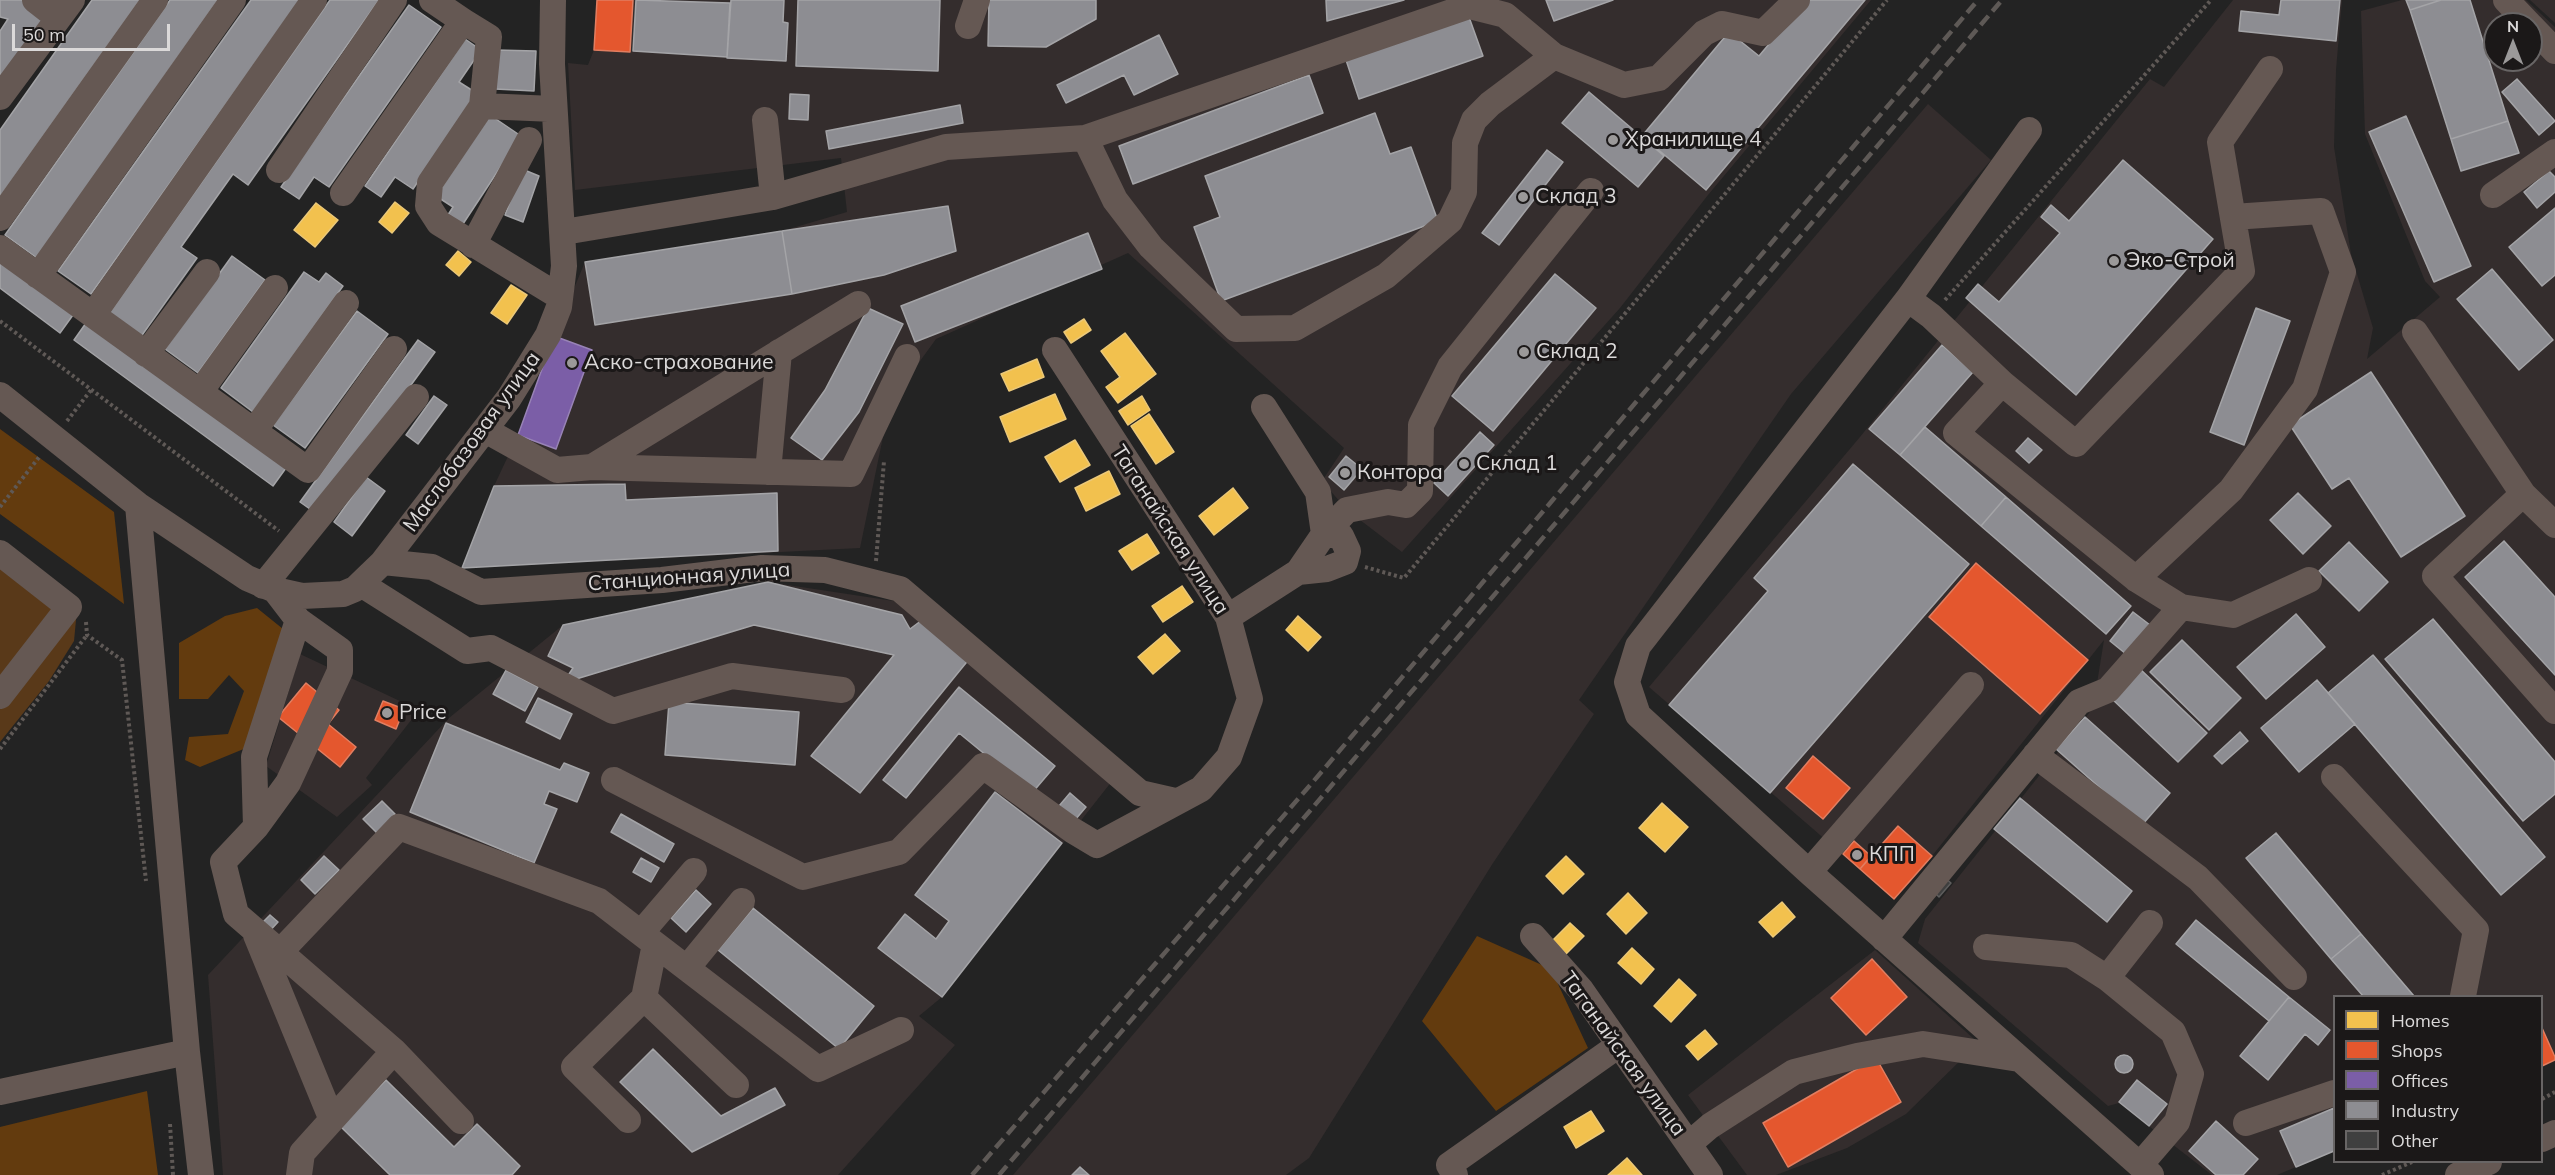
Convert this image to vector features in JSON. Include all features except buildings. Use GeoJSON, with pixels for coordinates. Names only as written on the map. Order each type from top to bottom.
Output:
{"type":"FeatureCollection","features":[{"type":"Feature","properties":{"kind":"street"},"geometry":{"type":"LineString","coordinates":[[0,97],[65,9],[35,0]]}},
{"type":"Feature","properties":{"kind":"street"},"geometry":{"type":"LineString","coordinates":[[0,218],[155,0]]}},
{"type":"Feature","properties":{"kind":"street"},"geometry":{"type":"LineString","coordinates":[[38,276],[233,0]]}},
{"type":"Feature","properties":{"kind":"street"},"geometry":{"type":"LineString","coordinates":[[93,315],[314,0]]}},
{"type":"Feature","properties":{"kind":"street"},"geometry":{"type":"LineString","coordinates":[[279,170],[394,0]]}},
{"type":"Feature","properties":{"kind":"street"},"geometry":{"type":"LineString","coordinates":[[432,0],[489,37],[482,106],[430,183],[428,206],[439,223],[560,297]]}},
{"type":"Feature","properties":{"kind":"street","name":"Маслобазовая улица"},"geometry":{"type":"LineString","coordinates":[[0,395],[138,505],[234,571],[269,588],[316,597],[343,594],[361,585],[383,562],[509,398],[548,335],[560,297],[564,266],[564,232],[554,109],[553,0]]}},
{"type":"Feature","properties":{"kind":"street"},"geometry":{"type":"LineString","coordinates":[[968,26],[977,0]]}},
{"type":"Feature","properties":{"kind":"street"},"geometry":{"type":"LineString","coordinates":[[564,232],[773,197],[946,147],[1084,138],[1469,6],[1505,15],[1554,56],[1624,85],[1659,78],[1704,33],[1722,24],[1763,33],[1797,0]]}},
{"type":"Feature","properties":{"kind":"street"},"geometry":{"type":"LineString","coordinates":[[2506,0],[2518,12]]}},
{"type":"Feature","properties":{"kind":"street"},"geometry":{"type":"LineString","coordinates":[[343,193],[463,21]]}},
{"type":"Feature","properties":{"kind":"street"},"geometry":{"type":"LineString","coordinates":[[2543,39],[2555,51]]}},
{"type":"Feature","properties":{"kind":"street"},"geometry":{"type":"LineString","coordinates":[[1084,138],[1115,200],[1152,247],[1236,329],[1295,328],[1386,276],[1450,221],[1464,192],[1465,143],[1474,120],[1490,104],[1554,56]]}},
{"type":"Feature","properties":{"kind":"street"},"geometry":{"type":"LineString","coordinates":[[1908,299],[1931,315],[2002,383],[2076,444],[2242,271],[2220,142],[2270,69]]}},
{"type":"Feature","properties":{"kind":"street"},"geometry":{"type":"LineString","coordinates":[[482,106],[554,109]]}},
{"type":"Feature","properties":{"kind":"street"},"geometry":{"type":"LineString","coordinates":[[765,120],[773,197]]}},
{"type":"Feature","properties":{"kind":"street"},"geometry":{"type":"LineString","coordinates":[[1986,947],[2071,955],[2107,978],[2173,1032],[2191,1074],[2177,1122],[2146,1170],[1809,872],[1638,715],[1627,682],[1638,646],[1908,299],[2030,130]]}},
{"type":"Feature","properties":{"kind":"street"},"geometry":{"type":"LineString","coordinates":[[473,245],[529,140]]}},
{"type":"Feature","properties":{"kind":"street"},"geometry":{"type":"LineString","coordinates":[[2493,195],[2555,152]]}},
{"type":"Feature","properties":{"kind":"street"},"geometry":{"type":"LineString","coordinates":[[1228,617],[1298,572],[1324,534],[1347,510],[1388,501],[1406,505],[1420,491],[1421,424],[1450,367],[1591,191]]}},
{"type":"Feature","properties":{"kind":"street"},"geometry":{"type":"LineString","coordinates":[[2136,579],[2231,490],[2305,389],[2343,272],[2321,211],[2233,217]]}},
{"type":"Feature","properties":{"kind":"street"},"geometry":{"type":"LineString","coordinates":[[0,248],[308,470],[394,349]]}},
{"type":"Feature","properties":{"kind":"street"},"geometry":{"type":"LineString","coordinates":[[146,354],[207,272]]}},
{"type":"Feature","properties":{"kind":"street"},"geometry":{"type":"LineString","coordinates":[[200,392],[275,288]]}},
{"type":"Feature","properties":{"kind":"street"},"geometry":{"type":"LineString","coordinates":[[254,431],[346,303]]}},
{"type":"Feature","properties":{"kind":"street"},"geometry":{"type":"LineString","coordinates":[[592,467],[858,304]]}},
{"type":"Feature","properties":{"kind":"street"},"geometry":{"type":"LineString","coordinates":[[2415,332],[2523,494],[2555,525]]}},
{"type":"Feature","properties":{"kind":"street","name":"Таганайская улица"},"geometry":{"type":"LineString","coordinates":[[614,780],[803,877],[899,852],[983,766],[1072,830],[1097,845],[1201,789],[1229,757],[1250,699],[1228,617],[1054,350]]}},
{"type":"Feature","properties":{"kind":"street"},"geometry":{"type":"LineString","coordinates":[[768,472],[779,352]]}},
{"type":"Feature","properties":{"kind":"street"},"geometry":{"type":"LineString","coordinates":[[485,430],[556,470],[592,467],[851,474],[906,357]]}},
{"type":"Feature","properties":{"kind":"street"},"geometry":{"type":"LineString","coordinates":[[2002,383],[1956,433],[2136,579],[2181,607],[2233,615],[2309,580]]}},
{"type":"Feature","properties":{"kind":"street"},"geometry":{"type":"LineString","coordinates":[[416,398],[296,544],[269,588],[298,620],[340,650],[340,671],[288,783],[256,827],[224,862],[236,914],[394,1051],[461,1121]]}},
{"type":"Feature","properties":{"kind":"street"},"geometry":{"type":"LineString","coordinates":[[1264,407],[1318,492],[1324,534]]}},
{"type":"Feature","properties":{"kind":"street"},"geometry":{"type":"LineString","coordinates":[[2523,494],[2435,576],[2555,711]]}},
{"type":"Feature","properties":{"kind":"street"},"geometry":{"type":"LineString","coordinates":[[138,505],[187,1052],[201,1175]]}},
{"type":"Feature","properties":{"kind":"street"},"geometry":{"type":"LineString","coordinates":[[1298,572],[1327,569],[1345,562],[1348,551],[1341,536],[1324,534]]}},
{"type":"Feature","properties":{"kind":"street"},"geometry":{"type":"LineString","coordinates":[[0,553],[69,607],[0,696]]}},
{"type":"Feature","properties":{"kind":"street","name":"Станционная улица"},"geometry":{"type":"LineString","coordinates":[[383,562],[432,567],[480,592],[662,580],[762,568],[825,570],[900,589],[1140,793],[1175,801]]}},
{"type":"Feature","properties":{"kind":"street"},"geometry":{"type":"LineString","coordinates":[[361,585],[467,651],[491,648],[613,711],[732,676],[842,690]]}},
{"type":"Feature","properties":{"kind":"street"},"geometry":{"type":"LineString","coordinates":[[1884,939],[2079,702],[2108,690],[2181,607]]}},
{"type":"Feature","properties":{"kind":"street"},"geometry":{"type":"LineString","coordinates":[[256,827],[254,758],[298,620]]}},
{"type":"Feature","properties":{"kind":"street"},"geometry":{"type":"LineString","coordinates":[[1809,872],[1971,685]]}},
{"type":"Feature","properties":{"kind":"street"},"geometry":{"type":"LineString","coordinates":[[2035,755],[2198,878],[2294,976]]}},
{"type":"Feature","properties":{"kind":"street"},"geometry":{"type":"LineString","coordinates":[[2334,777],[2476,930],[2463,995]]}},
{"type":"Feature","properties":{"kind":"street"},"geometry":{"type":"LineString","coordinates":[[279,952],[399,827],[599,901],[818,1069],[901,1030]]}},
{"type":"Feature","properties":{"kind":"street"},"geometry":{"type":"LineString","coordinates":[[628,1120],[574,1067],[644,998],[648,939],[694,871]]}},
{"type":"Feature","properties":{"kind":"street"},"geometry":{"type":"LineString","coordinates":[[687,968],[742,901]]}},
{"type":"Feature","properties":{"kind":"street"},"geometry":{"type":"LineString","coordinates":[[2107,978],[2150,923]]}},
{"type":"Feature","properties":{"kind":"street"},"geometry":{"type":"LineString","coordinates":[[253,929],[332,1120]]}},
{"type":"Feature","properties":{"kind":"street","name":"Таганайская улица"},"geometry":{"type":"LineString","coordinates":[[1533,936],[1581,990],[1710,1175]]}},
{"type":"Feature","properties":{"kind":"street"},"geometry":{"type":"LineString","coordinates":[[644,998],[736,1085]]}},
{"type":"Feature","properties":{"kind":"street"},"geometry":{"type":"LineString","coordinates":[[1689,1144],[1710,1126],[1794,1072],[1857,1056],[1923,1044],[2019,1059]]}},
{"type":"Feature","properties":{"kind":"street"},"geometry":{"type":"LineString","coordinates":[[1455,1175],[1449,1165],[1619,1045]]}},
{"type":"Feature","properties":{"kind":"street"},"geometry":{"type":"LineString","coordinates":[[298,1175],[302,1153],[394,1051]]}},
{"type":"Feature","properties":{"kind":"street"},"geometry":{"type":"LineString","coordinates":[[0,1092],[187,1052]]}},
{"type":"Feature","properties":{"kind":"street"},"geometry":{"type":"LineString","coordinates":[[2246,1123],[2333,1093]]}},
{"type":"Feature","properties":{"kind":"street"},"geometry":{"type":"LineString","coordinates":[[2459,1170],[2482,1163]]}},
{"type":"Feature","properties":{"kind":"path"},"geometry":{"type":"LineString","coordinates":[[1345,562],[1404,578],[1887,0]]}},
{"type":"Feature","properties":{"kind":"path"},"geometry":{"type":"LineString","coordinates":[[1931,315],[2211,0]]}},
{"type":"Feature","properties":{"kind":"path"},"geometry":{"type":"LineString","coordinates":[[0,321],[296,544]]}},
{"type":"Feature","properties":{"kind":"path"},"geometry":{"type":"LineString","coordinates":[[874,583],[884,460]]}},
{"type":"Feature","properties":{"kind":"path"},"geometry":{"type":"LineString","coordinates":[[0,748],[87,635],[86,616]]}},
{"type":"Feature","properties":{"kind":"path"},"geometry":{"type":"LineString","coordinates":[[87,635],[122,660],[146,882]]}},
{"type":"Feature","properties":{"kind":"path"},"geometry":{"type":"LineString","coordinates":[[169,1116],[173,1175]]}},
{"type":"Feature","properties":{"kind":"path"},"geometry":{"type":"LineString","coordinates":[[2382,1175],[2408,1163]]}},
{"type":"Feature","properties":{"kind":"shaded area"},"geometry":{"type":"Polygon","coordinates":[[[597,0],[1871,0],[1708,195],[1620,308],[1402,552],[1347,510],[1322,481],[1344,448],[1128,253],[936,339],[902,386],[883,437],[860,548],[462,568],[494,486],[518,435],[554,336],[585,262],[782,231],[847,212],[841,158],[575,190],[568,63],[588,65],[594,50],[597,0]]]}},
{"type":"Feature","properties":{"kind":"shaded area"},"geometry":{"type":"Polygon","coordinates":[[[2233,0],[2342,0],[2336,70],[2334,147],[2351,254],[2373,328],[2367,359],[2440,297],[2425,281],[2365,134],[2361,11],[2402,0],[2526,0],[2539,12],[2483,12],[2483,72],[2543,72],[2543,16],[2555,27],[2555,1054],[2543,1059],[2543,995],[2333,995],[2333,1151],[2277,1175],[2212,1175],[2119,1103],[2108,1106],[1918,943],[1925,919],[2093,708],[2104,640],[1932,856],[1894,899],[1649,687],[1860,437],[2150,79],[2164,87],[2233,0]]]}},
{"type":"Feature","properties":{"kind":"shaded area"},"geometry":{"type":"Polygon","coordinates":[[[2530,0],[2555,0],[2555,23],[2530,0]]]}},
{"type":"Feature","properties":{"kind":"shaded area"},"geometry":{"type":"Polygon","coordinates":[[[1928,104],[1991,160],[1791,394],[1579,700],[1594,714],[1493,863],[1309,1158],[1286,1175],[1013,1175],[1928,104]]]}},
{"type":"Feature","properties":{"kind":"shaded area"},"geometry":{"type":"Polygon","coordinates":[[[0,429],[114,512],[124,604],[0,514],[0,429]]]}},
{"type":"Feature","properties":{"kind":"shaded area"},"geometry":{"type":"Polygon","coordinates":[[[0,540],[78,599],[74,641],[49,681],[0,742],[0,540]]]}},
{"type":"Feature","properties":{"kind":"shaded area"},"geometry":{"type":"Polygon","coordinates":[[[768,582],[907,603],[1116,776],[942,997],[919,1016],[955,1045],[838,1175],[223,1175],[208,975],[449,718],[563,625],[768,582]]]}},
{"type":"Feature","properties":{"kind":"shaded area"},"geometry":{"type":"Polygon","coordinates":[[[257,608],[283,629],[246,748],[200,767],[185,760],[189,737],[228,734],[244,691],[229,675],[208,699],[179,699],[179,643],[225,616],[257,608]]]}},
{"type":"Feature","properties":{"kind":"shaded area"},"geometry":{"type":"Polygon","coordinates":[[[300,654],[419,710],[366,778],[372,785],[337,817],[266,766],[300,654]]]}},
{"type":"Feature","properties":{"kind":"shaded area"},"geometry":{"type":"Polygon","coordinates":[[[1477,936],[1551,969],[1588,1048],[1496,1111],[1422,1021],[1477,936]]]}},
{"type":"Feature","properties":{"kind":"shaded area"},"geometry":{"type":"Polygon","coordinates":[[[1875,950],[1974,1039],[1969,1052],[1906,1114],[1847,1148],[1776,1175],[1747,1175],[1688,1095],[1875,950]]]}},
{"type":"Feature","properties":{"kind":"shaded area"},"geometry":{"type":"Polygon","coordinates":[[[147,1091],[158,1175],[0,1175],[0,1127],[147,1091]]]}},
{"type":"Feature","properties":{"kind":"railway"},"geometry":{"type":"LineString","coordinates":[[972,1175],[1318,776],[1978,0]]}},
{"type":"Feature","properties":{"kind":"railway"},"geometry":{"type":"LineString","coordinates":[[999,1175],[2002,0]]}},
{"type":"Feature","properties":{"kind":"place","name":"Хранилище 4"},"geometry":{"type":"Point","coordinates":[1613,140]}},
{"type":"Feature","properties":{"kind":"place","name":"Склад 3"},"geometry":{"type":"Point","coordinates":[1523,197]}},
{"type":"Feature","properties":{"kind":"place","name":"Эко-Строй"},"geometry":{"type":"Point","coordinates":[2114,261]}},
{"type":"Feature","properties":{"kind":"place","name":"Склад 2"},"geometry":{"type":"Point","coordinates":[1524,352]}},
{"type":"Feature","properties":{"kind":"place","name":"Аско-страхование"},"geometry":{"type":"Point","coordinates":[572,363]}},
{"type":"Feature","properties":{"kind":"place","name":"Склад 1"},"geometry":{"type":"Point","coordinates":[1464,464]}},
{"type":"Feature","properties":{"kind":"place","name":"Контора"},"geometry":{"type":"Point","coordinates":[1345,473]}},
{"type":"Feature","properties":{"kind":"place","name":"Price"},"geometry":{"type":"Point","coordinates":[387,713]}},
{"type":"Feature","properties":{"kind":"place","name":"КПП"},"geometry":{"type":"Point","coordinates":[1857,855]}}]}
